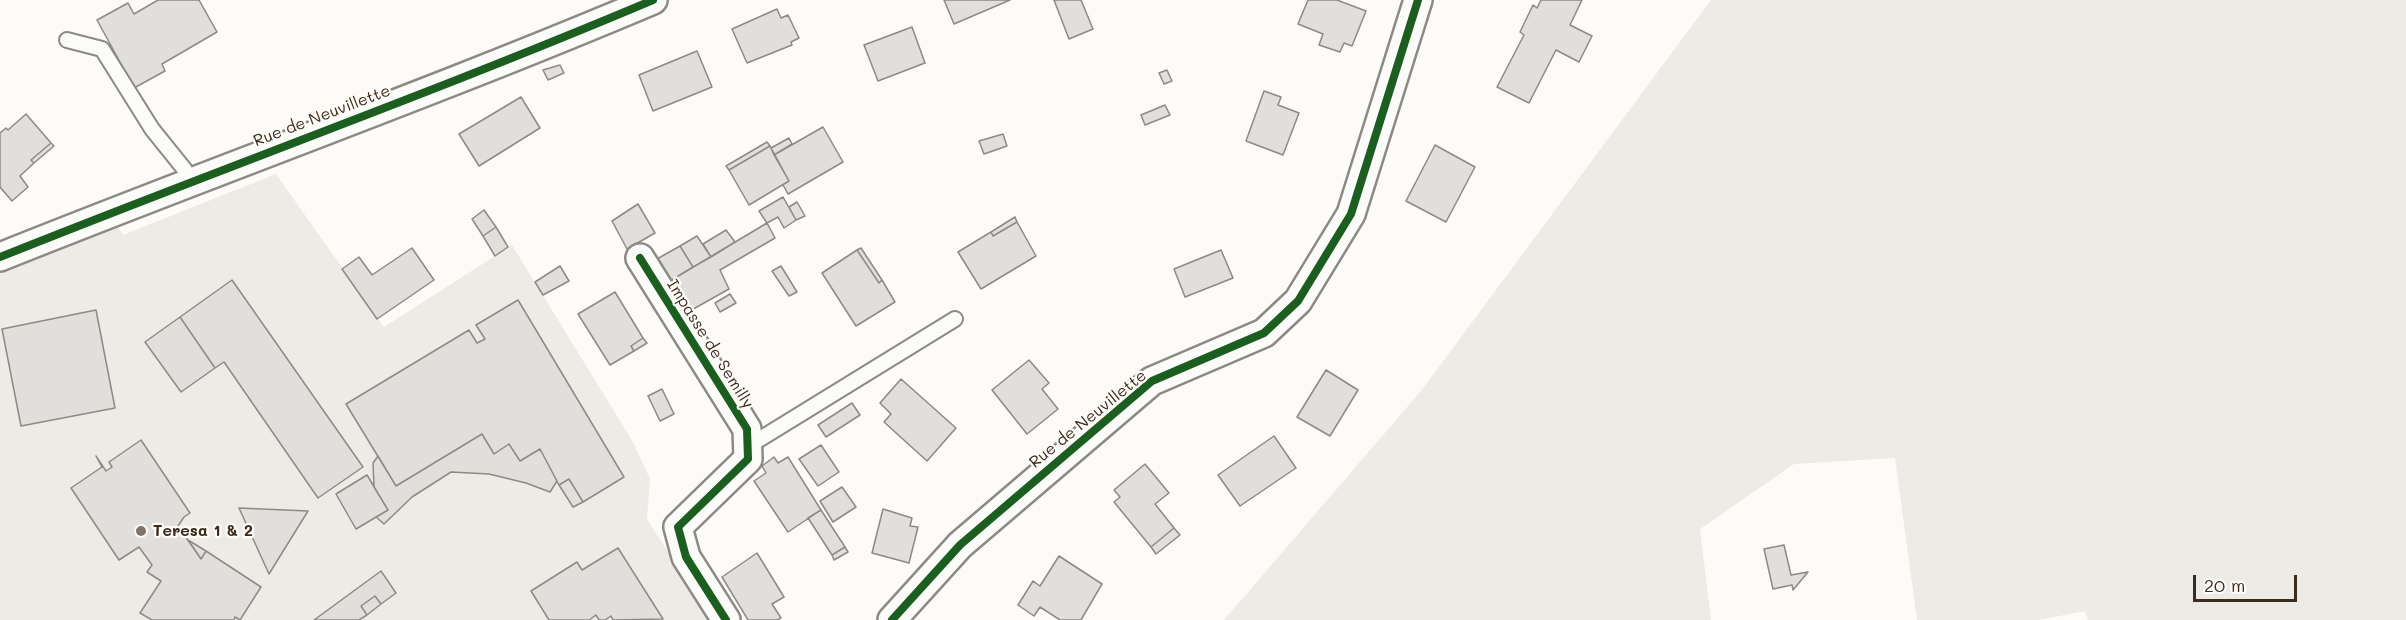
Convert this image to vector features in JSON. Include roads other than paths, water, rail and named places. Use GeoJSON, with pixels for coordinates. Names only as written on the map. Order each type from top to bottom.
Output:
{"type":"FeatureCollection","features":[{"type":"Feature","properties":{"kind":"street","name":"Rue de Neuvillette"},"geometry":{"type":"LineString","coordinates":[[0,257],[188,182],[540,48],[653,0]]}},
{"type":"Feature","properties":{"kind":"street","name":"Rue de Neuvillette"},"geometry":{"type":"LineString","coordinates":[[892,620],[960,545],[1152,381],[1264,333],[1298,301],[1351,214],[1418,0]]}},
{"type":"Feature","properties":{"kind":"street","name":"Impasse de Semilly"},"geometry":{"type":"LineString","coordinates":[[640,258],[747,429],[747,447]]}},
{"type":"Feature","properties":{"kind":"street"},"geometry":{"type":"LineString","coordinates":[[726,620],[686,556],[678,527],[748,459],[747,447]]}},
{"type":"Feature","properties":{"kind":"lane"},"geometry":{"type":"LineString","coordinates":[[67,40],[102,49],[152,129],[185,170],[188,182]]}},
{"type":"Feature","properties":{"kind":"lane"},"geometry":{"type":"LineString","coordinates":[[747,447],[955,319]]}},
{"type":"Feature","properties":{"kind":"place","name":"Teresa 1 & 2"},"geometry":{"type":"Point","coordinates":[141,531]}}]}
